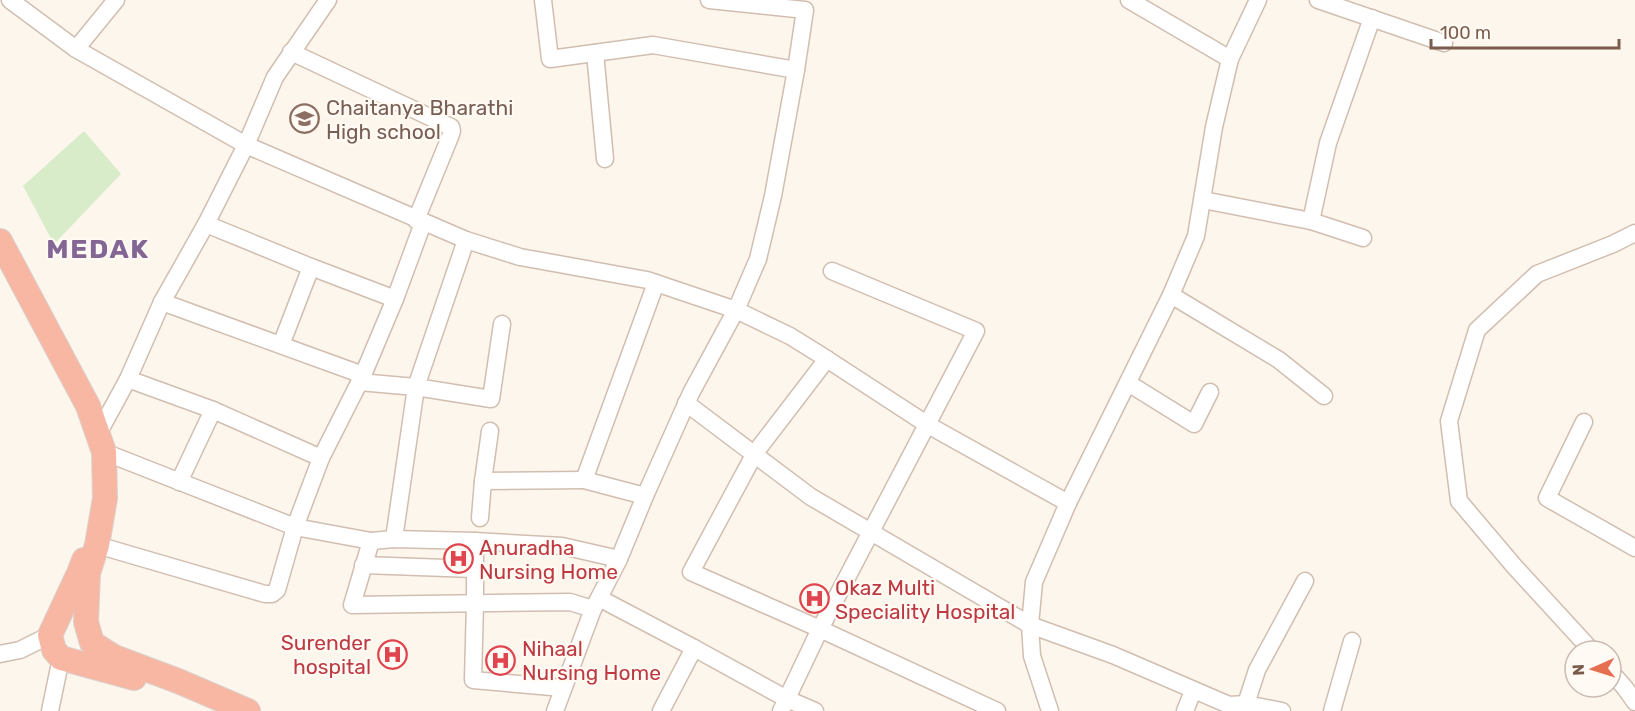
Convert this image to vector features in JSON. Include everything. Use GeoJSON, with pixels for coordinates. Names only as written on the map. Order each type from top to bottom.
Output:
{"type":"FeatureCollection","features":[{"type":"Feature","properties":{"kind":"highway"},"geometry":{"type":"LineString","coordinates":[[0,241],[88,406],[101,442],[105,498],[98,544],[88,573],[87,594],[86,622],[92,643],[114,657],[248,711]]}},
{"type":"Feature","properties":{"kind":"highway"},"geometry":{"type":"LineString","coordinates":[[0,269],[69,398],[90,444],[94,462],[95,485],[91,537],[79,573],[50,635],[54,650],[61,658],[127,675],[214,711]]}},
{"type":"Feature","properties":{"kind":"street"},"geometry":{"type":"LineString","coordinates":[[0,7],[3,0]]}},
{"type":"Feature","properties":{"kind":"street"},"geometry":{"type":"LineString","coordinates":[[10,0],[76,49],[246,145],[420,221],[466,240],[520,257],[656,283],[736,310],[775,328],[928,425],[1068,503]]}},
{"type":"Feature","properties":{"kind":"street"},"geometry":{"type":"LineString","coordinates":[[76,49],[116,0]]}},
{"type":"Feature","properties":{"kind":"street"},"geometry":{"type":"LineString","coordinates":[[328,0],[275,77],[246,145],[206,224],[162,302],[101,442],[179,482],[295,527],[371,541],[394,539],[562,546],[619,559]]}},
{"type":"Feature","properties":{"kind":"street"},"geometry":{"type":"LineString","coordinates":[[543,0],[550,59],[653,45],[796,70]]}},
{"type":"Feature","properties":{"kind":"street"},"geometry":{"type":"LineString","coordinates":[[555,711],[596,604],[619,559],[686,403],[736,310],[758,259],[773,196],[805,10],[709,0]]}},
{"type":"Feature","properties":{"kind":"street"},"geometry":{"type":"LineString","coordinates":[[1129,0],[1230,59]]}},
{"type":"Feature","properties":{"kind":"street"},"geometry":{"type":"LineString","coordinates":[[1050,711],[1032,656],[1030,625],[1034,582],[1068,503],[1171,295],[1196,236],[1214,127],[1230,59],[1257,0]]}},
{"type":"Feature","properties":{"kind":"street"},"geometry":{"type":"LineString","coordinates":[[1318,0],[1444,43]]}},
{"type":"Feature","properties":{"kind":"street"},"geometry":{"type":"LineString","coordinates":[[1311,221],[1328,144],[1372,18]]}},
{"type":"Feature","properties":{"kind":"street"},"geometry":{"type":"LineString","coordinates":[[98,544],[265,594],[272,594],[277,590],[295,527],[321,458],[361,378],[395,299],[452,131],[451,127],[291,52]]}},
{"type":"Feature","properties":{"kind":"street"},"geometry":{"type":"LineString","coordinates":[[595,53],[605,159]]}},
{"type":"Feature","properties":{"kind":"street"},"geometry":{"type":"LineString","coordinates":[[1203,200],[1311,221],[1363,238]]}},
{"type":"Feature","properties":{"kind":"street"},"geometry":{"type":"LineString","coordinates":[[206,224],[395,299]]}},
{"type":"Feature","properties":{"kind":"street"},"geometry":{"type":"LineString","coordinates":[[1581,639],[1514,567],[1459,501],[1449,421],[1478,330],[1537,273],[1613,244],[1635,233]]}},
{"type":"Feature","properties":{"kind":"street"},"geometry":{"type":"LineString","coordinates":[[394,539],[416,387],[466,240]]}},
{"type":"Feature","properties":{"kind":"street"},"geometry":{"type":"LineString","coordinates":[[281,345],[311,267]]}},
{"type":"Feature","properties":{"kind":"street"},"geometry":{"type":"LineString","coordinates":[[784,705],[820,628],[976,331],[832,271]]}},
{"type":"Feature","properties":{"kind":"street"},"geometry":{"type":"LineString","coordinates":[[584,480],[656,283]]}},
{"type":"Feature","properties":{"kind":"street"},"geometry":{"type":"LineString","coordinates":[[1171,295],[1279,360],[1324,396]]}},
{"type":"Feature","properties":{"kind":"street"},"geometry":{"type":"LineString","coordinates":[[162,302],[281,345],[361,378],[491,399],[502,324]]}},
{"type":"Feature","properties":{"kind":"street"},"geometry":{"type":"LineString","coordinates":[[827,359],[755,453],[691,572],[820,628],[997,711]]}},
{"type":"Feature","properties":{"kind":"street"},"geometry":{"type":"LineString","coordinates":[[128,379],[213,410],[321,458]]}},
{"type":"Feature","properties":{"kind":"street"},"geometry":{"type":"LineString","coordinates":[[1128,383],[1194,424],[1210,392]]}},
{"type":"Feature","properties":{"kind":"street"},"geometry":{"type":"LineString","coordinates":[[686,403],[811,497],[1030,625],[1113,655],[1228,708],[1246,704],[1282,711]]}},
{"type":"Feature","properties":{"kind":"street"},"geometry":{"type":"LineString","coordinates":[[179,482],[213,410]]}},
{"type":"Feature","properties":{"kind":"street"},"geometry":{"type":"LineString","coordinates":[[1584,422],[1547,498],[1635,548]]}},
{"type":"Feature","properties":{"kind":"street"},"geometry":{"type":"LineString","coordinates":[[480,518],[490,431]]}},
{"type":"Feature","properties":{"kind":"street"},"geometry":{"type":"LineString","coordinates":[[483,481],[584,480],[645,496]]}},
{"type":"Feature","properties":{"kind":"street"},"geometry":{"type":"LineString","coordinates":[[371,541],[352,605],[570,602],[596,604],[694,648],[784,705],[815,711]]}},
{"type":"Feature","properties":{"kind":"street"},"geometry":{"type":"LineString","coordinates":[[475,542],[474,680],[563,688]]}},
{"type":"Feature","properties":{"kind":"street"},"geometry":{"type":"LineString","coordinates":[[363,565],[474,569]]}},
{"type":"Feature","properties":{"kind":"street"},"geometry":{"type":"LineString","coordinates":[[1246,704],[1257,670],[1305,581]]}},
{"type":"Feature","properties":{"kind":"street"},"geometry":{"type":"LineString","coordinates":[[0,654],[20,650],[50,635]]}},
{"type":"Feature","properties":{"kind":"street"},"geometry":{"type":"LineString","coordinates":[[1332,711],[1352,641]]}},
{"type":"Feature","properties":{"kind":"street"},"geometry":{"type":"LineString","coordinates":[[661,711],[694,648]]}},
{"type":"Feature","properties":{"kind":"street"},"geometry":{"type":"LineString","coordinates":[[50,711],[61,658]]}},
{"type":"Feature","properties":{"kind":"street"},"geometry":{"type":"LineString","coordinates":[[1623,686],[1635,702]]}},
{"type":"Feature","properties":{"kind":"street"},"geometry":{"type":"LineString","coordinates":[[1185,711],[1193,691]]}},
{"type":"Feature","properties":{"kind":"green space"},"geometry":{"type":"Polygon","coordinates":[[[84,131],[121,174],[54,244],[23,186],[84,131]]]}},
{"type":"Feature","properties":{"kind":"place","name":"Chaitanya Bharathi High school"},"geometry":{"type":"Point","coordinates":[305,119]}},
{"type":"Feature","properties":{"kind":"place","name":"Anuradha Nursing Home"},"geometry":{"type":"Point","coordinates":[458,559]}},
{"type":"Feature","properties":{"kind":"place","name":"Okaz Multi Speciality Hospital"},"geometry":{"type":"Point","coordinates":[814,599]}},
{"type":"Feature","properties":{"kind":"place","name":"Surender hospital"},"geometry":{"type":"Point","coordinates":[392,654]}},
{"type":"Feature","properties":{"kind":"place","name":"Nihaal Nursing Home"},"geometry":{"type":"Point","coordinates":[501,660]}},
{"type":"Feature","properties":{"kind":"district","name":"MEDAK"},"geometry":{"type":"Point","coordinates":[98,249]}}]}
